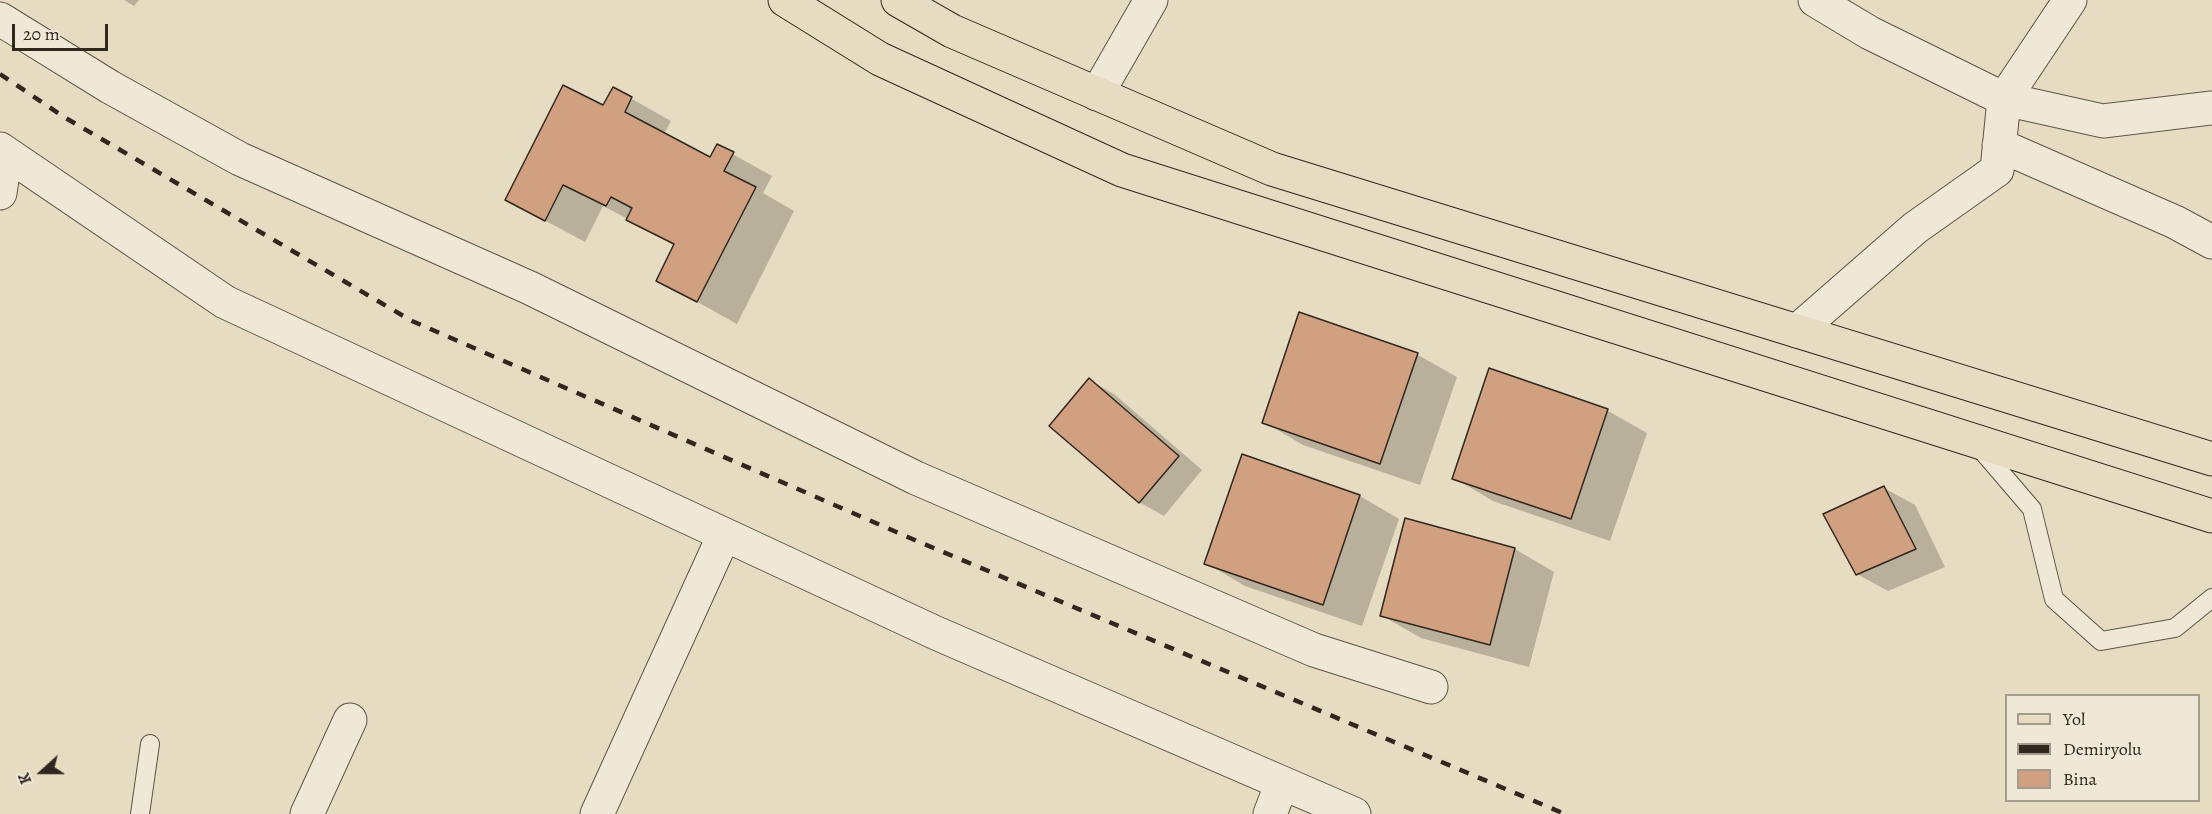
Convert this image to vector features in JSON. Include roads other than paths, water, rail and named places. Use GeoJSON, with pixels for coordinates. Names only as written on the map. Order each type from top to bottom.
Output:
{"type":"FeatureCollection","features":[{"type":"Feature","properties":{"kind":"main road"},"geometry":{"type":"LineString","coordinates":[[785,0],[880,58],[1122,170],[2212,516]]}},
{"type":"Feature","properties":{"kind":"main road"},"geometry":{"type":"LineString","coordinates":[[898,0],[952,31],[1272,169],[2212,459]]}},
{"type":"Feature","properties":{"kind":"street"},"geometry":{"type":"LineString","coordinates":[[1097,94],[1151,0]]}},
{"type":"Feature","properties":{"kind":"street"},"geometry":{"type":"LineString","coordinates":[[1815,0],[1870,33],[2004,99],[2103,121],[2212,108]]}},
{"type":"Feature","properties":{"kind":"street"},"geometry":{"type":"LineString","coordinates":[[1797,331],[1915,228],[1997,170],[2004,99],[2070,0]]}},
{"type":"Feature","properties":{"kind":"street"},"geometry":{"type":"LineString","coordinates":[[0,19],[110,87],[240,159],[530,288],[916,478],[1314,650],[1431,687]]}},
{"type":"Feature","properties":{"kind":"street"},"geometry":{"type":"LineString","coordinates":[[2000,145],[2175,222],[2212,242]]}},
{"type":"Feature","properties":{"kind":"street"},"geometry":{"type":"LineString","coordinates":[[0,193],[3,151]]}},
{"type":"Feature","properties":{"kind":"street"},"geometry":{"type":"LineString","coordinates":[[3,151],[225,302],[947,638],[1354,814]]}},
{"type":"Feature","properties":{"kind":"street"},"geometry":{"type":"LineString","coordinates":[[597,814],[724,535]]}},
{"type":"Feature","properties":{"kind":"street"},"geometry":{"type":"LineString","coordinates":[[307,814],[350,720]]}},
{"type":"Feature","properties":{"kind":"street"},"geometry":{"type":"LineString","coordinates":[[1270,814],[1282,783]]}},
{"type":"Feature","properties":{"kind":"lane"},"geometry":{"type":"LineString","coordinates":[[1973,440],[2032,509],[2054,599],[2101,641],[2175,628],[2212,598]]}},
{"type":"Feature","properties":{"kind":"lane"},"geometry":{"type":"LineString","coordinates":[[140,814],[150,744]]}},
{"type":"Feature","properties":{"kind":"railway"},"geometry":{"type":"LineString","coordinates":[[0,74],[64,117],[412,321],[917,541],[1565,814]]}}]}
